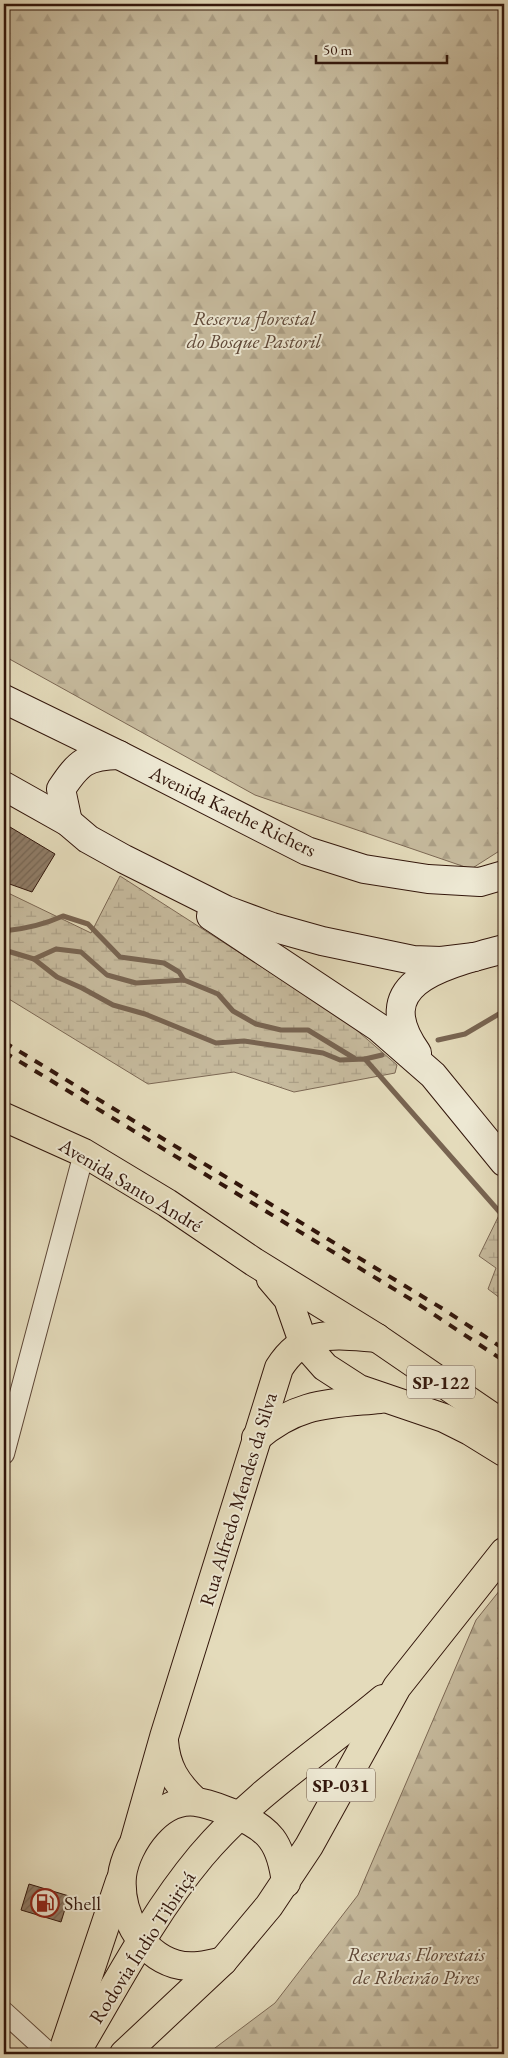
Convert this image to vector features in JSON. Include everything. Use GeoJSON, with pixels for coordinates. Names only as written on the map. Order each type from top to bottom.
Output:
{"type":"FeatureCollection","features":[{"type":"Feature","properties":{"kind":"highway","name":"Avenida Santo André"},"geometry":{"type":"LineString","coordinates":[[4,1117],[84,1153],[167,1202],[254,1262],[377,1338]]}},
{"type":"Feature","properties":{"kind":"highway","name":"Avenida Santo André"},"geometry":{"type":"LineString","coordinates":[[254,1262],[288,1299],[303,1342]]}},
{"type":"Feature","properties":{"kind":"highway","name":"Rua Alfredo Mendes da Silva"},"geometry":{"type":"LineString","coordinates":[[68,2048],[135,1839],[164,1737],[279,1368],[286,1356],[303,1342],[331,1336],[377,1338]]}},
{"type":"Feature","properties":{"kind":"highway"},"geometry":{"type":"LineString","coordinates":[[342,1380],[338,1360],[346,1348],[377,1338]]}},
{"type":"Feature","properties":{"kind":"highway","name":"SP-122"},"geometry":{"type":"LineString","coordinates":[[377,1338],[504,1425]]}},
{"type":"Feature","properties":{"kind":"highway","name":"SP-122"},"geometry":{"type":"LineString","coordinates":[[303,1342],[325,1367],[342,1380],[359,1389],[444,1418],[470,1431],[504,1452]]}},
{"type":"Feature","properties":{"kind":"highway"},"geometry":{"type":"LineString","coordinates":[[256,1438],[270,1425],[297,1410],[387,1399]]}},
{"type":"Feature","properties":{"kind":"highway","name":"Rodovia Índio Tibiriçá"},"geometry":{"type":"LineString","coordinates":[[124,2054],[223,1961],[286,1883],[397,1687],[504,1552]]}},
{"type":"Feature","properties":{"kind":"highway","name":"Rodovia Índio Tibiriçá"},"geometry":{"type":"LineString","coordinates":[[68,2048],[164,1906],[202,1855],[239,1816],[276,1784],[397,1687]]}},
{"type":"Feature","properties":{"kind":"highway","name":"Rua Alfredo Mendes da Silva"},"geometry":{"type":"LineString","coordinates":[[164,1737],[165,1757],[169,1769],[176,1781],[200,1803]]}},
{"type":"Feature","properties":{"kind":"highway"},"geometry":{"type":"LineString","coordinates":[[135,1839],[145,1826],[162,1811],[173,1806],[200,1803],[226,1804],[246,1799],[276,1784]]}},
{"type":"Feature","properties":{"kind":"highway"},"geometry":{"type":"LineString","coordinates":[[200,1803],[239,1816],[256,1824],[269,1834],[281,1854],[286,1883]]}},
{"type":"Feature","properties":{"kind":"highway"},"geometry":{"type":"LineString","coordinates":[[202,1855],[243,1835],[269,1834]]}},
{"type":"Feature","properties":{"kind":"highway"},"geometry":{"type":"LineString","coordinates":[[122,1875],[129,1920],[141,1940],[160,1956],[174,1964],[204,1966],[223,1961]]}},
{"type":"Feature","properties":{"kind":"highway"},"geometry":{"type":"LineString","coordinates":[[164,1906],[161,1937],[167,1954],[174,1964]]}},
{"type":"Feature","properties":{"kind":"main road","name":"Avenida Kaethe Richers"},"geometry":{"type":"LineString","coordinates":[[4,699],[119,754],[307,851],[364,868],[428,879],[480,882],[504,876]]}},
{"type":"Feature","properties":{"kind":"main road"},"geometry":{"type":"LineString","coordinates":[[68,822],[61,789],[70,776],[92,756],[119,754]]}},
{"type":"Feature","properties":{"kind":"main road"},"geometry":{"type":"LineString","coordinates":[[4,786],[68,822],[88,839],[226,910],[322,941],[413,960],[441,961],[474,957]]}},
{"type":"Feature","properties":{"kind":"main road"},"geometry":{"type":"LineString","coordinates":[[124,859],[378,1027],[433,1075]]}},
{"type":"Feature","properties":{"kind":"main road"},"geometry":{"type":"LineString","coordinates":[[504,949],[474,957],[418,979],[406,991],[400,1014],[403,1030],[433,1075],[504,1162]]}},
{"type":"Feature","properties":{"kind":"street"},"geometry":{"type":"LineString","coordinates":[[4,1454],[84,1153]]}},
{"type":"Feature","properties":{"kind":"street"},"geometry":{"type":"LineString","coordinates":[[9,2016],[68,2048]]}},
{"type":"Feature","properties":{"kind":"street"},"geometry":{"type":"LineString","coordinates":[[9,2016],[50,2054]]}},
{"type":"Feature","properties":{"kind":"green space","name":"Reserva florestal do Bosque Pastoril"},"geometry":{"type":"Polygon","coordinates":[[[4,4],[504,4],[504,848],[471,869],[255,795],[4,656],[4,4]]]}},
{"type":"Feature","properties":{"kind":"green space"},"geometry":{"type":"Polygon","coordinates":[[[120,876],[346,1021],[397,1065],[395,1073],[294,1092],[234,1072],[148,1084],[4,996],[4,891],[91,933],[120,876]]]}},
{"type":"Feature","properties":{"kind":"green space"},"geometry":{"type":"Polygon","coordinates":[[[504,1205],[504,1301],[488,1289],[496,1268],[479,1256],[504,1205]]]}},
{"type":"Feature","properties":{"kind":"green space","name":"Reservas Florestais de Ribeirão Pires"},"geometry":{"type":"Polygon","coordinates":[[[504,1585],[504,2054],[207,2054],[275,2003],[358,1895],[476,1620],[504,1585]]]}},
{"type":"Feature","properties":{"kind":"building"},"geometry":{"type":"Polygon","coordinates":[[[10,827],[55,854],[32,892],[4,882],[4,837],[10,827]]]}},
{"type":"Feature","properties":{"kind":"building","name":"Shell"},"geometry":{"type":"Polygon","coordinates":[[[29,1884],[69,1896],[61,1922],[21,1910],[29,1884]]]}},
{"type":"Feature","properties":{"kind":"waterway"},"geometry":{"type":"LineString","coordinates":[[4,931],[34,926],[63,916],[88,924],[120,957],[164,963],[179,972],[184,980]]}},
{"type":"Feature","properties":{"kind":"waterway"},"geometry":{"type":"LineString","coordinates":[[34,959],[56,949],[81,952],[107,975],[136,983],[184,980],[218,994],[233,1011],[256,1024],[281,1030],[308,1030],[354,1058]]}},
{"type":"Feature","properties":{"kind":"waterway"},"geometry":{"type":"LineString","coordinates":[[4,950],[34,959],[57,977],[113,1005],[145,1014],[216,1043],[244,1041],[323,1053],[340,1060],[365,1059],[504,1217]]}},
{"type":"Feature","properties":{"kind":"waterway"},"geometry":{"type":"LineString","coordinates":[[438,1040],[465,1034],[504,1011]]}},
{"type":"Feature","properties":{"kind":"waterway"},"geometry":{"type":"LineString","coordinates":[[365,1059],[382,1055]]}},
{"type":"Feature","properties":{"kind":"railway"},"geometry":{"type":"LineString","coordinates":[[4,1042],[443,1309],[504,1349]]}},
{"type":"Feature","properties":{"kind":"railway"},"geometry":{"type":"LineString","coordinates":[[4,1052],[412,1300],[504,1361]]}},
{"type":"Feature","properties":{"kind":"place","name":"Shell"},"geometry":{"type":"Point","coordinates":[45,1903]}}]}
